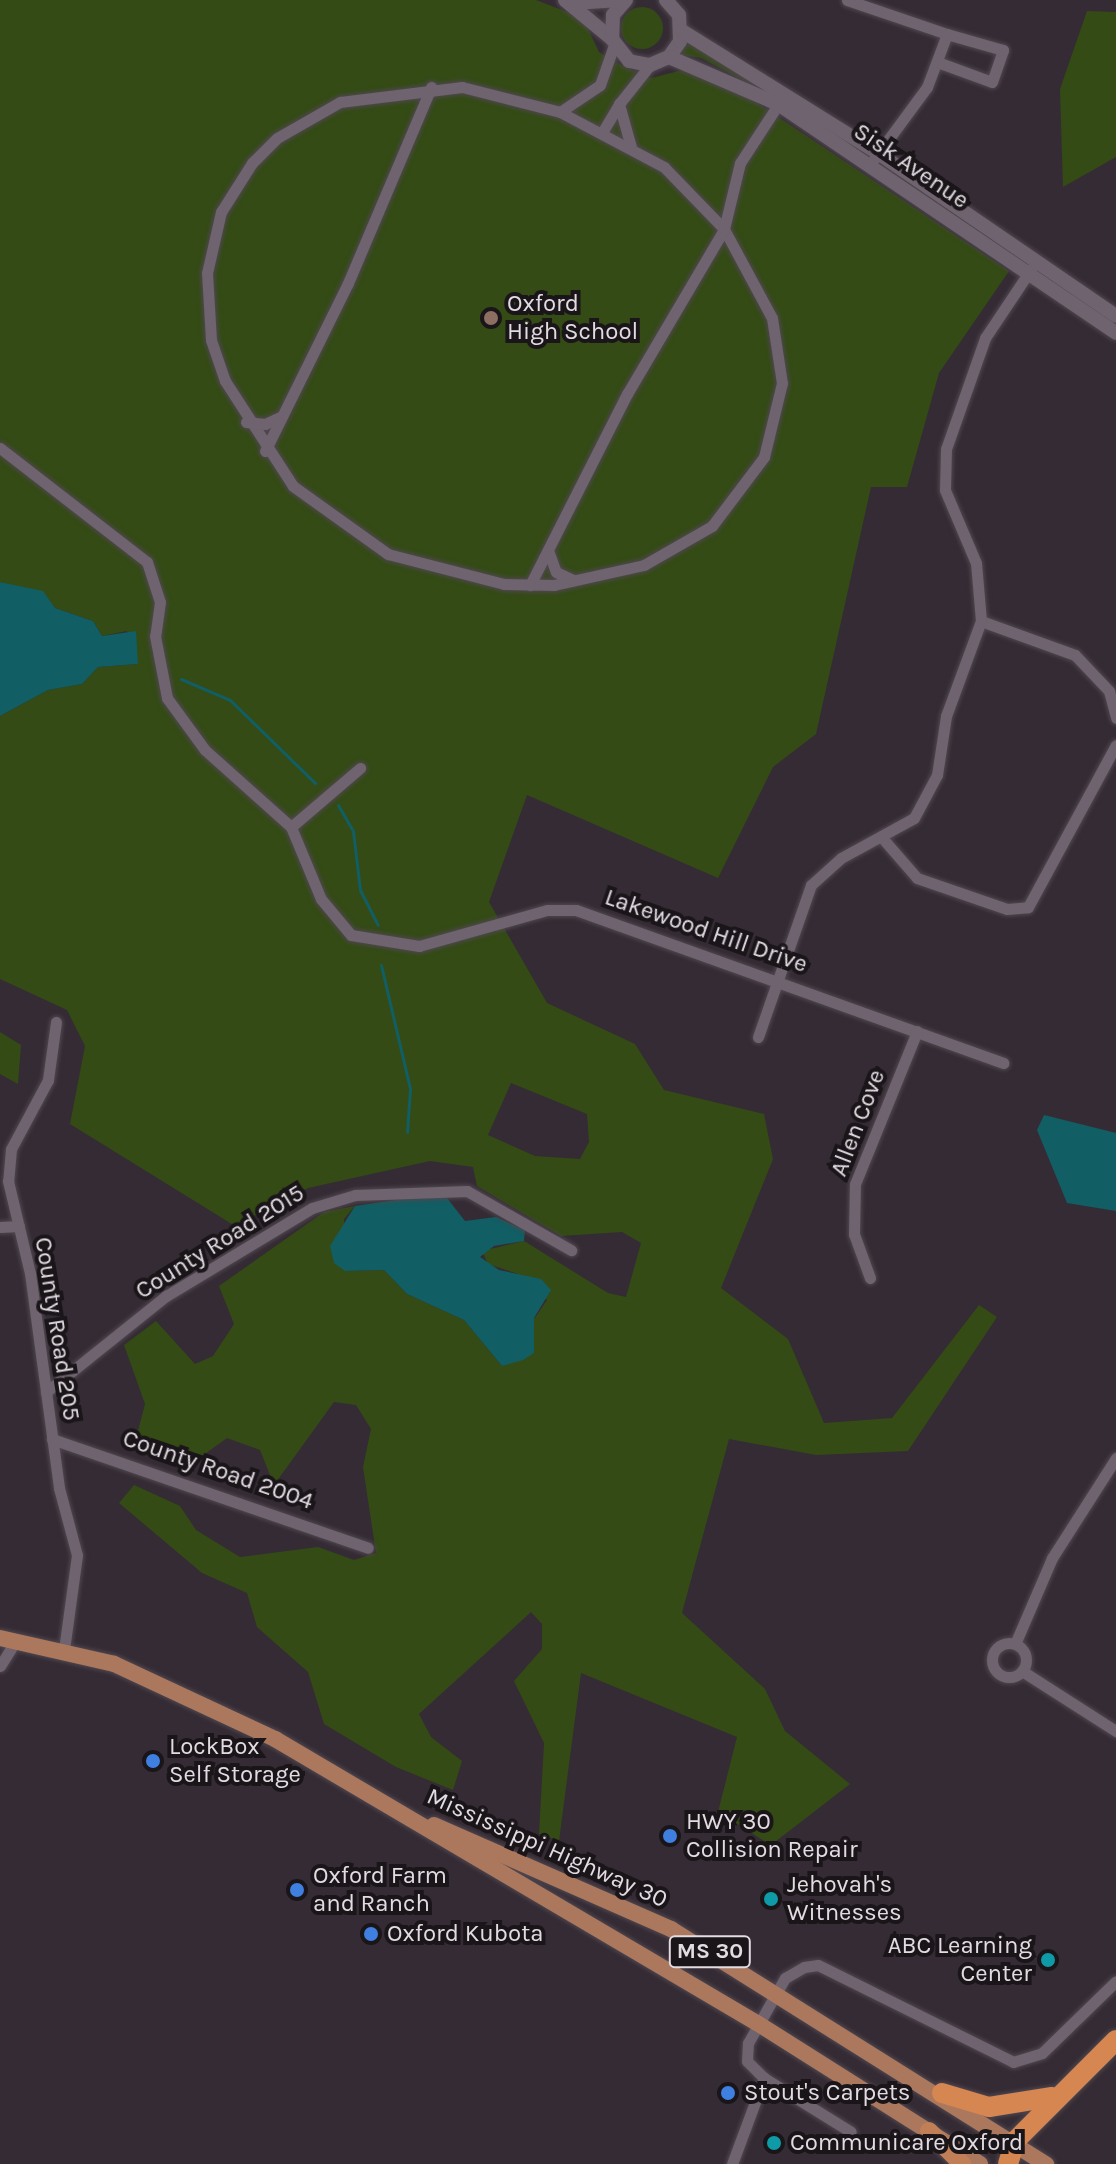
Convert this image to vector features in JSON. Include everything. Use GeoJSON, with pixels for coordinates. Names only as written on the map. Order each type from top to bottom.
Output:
{"type":"FeatureCollection","features":[{"type":"Feature","properties":{"kind":"highway"},"geometry":{"type":"LineString","coordinates":[[1008,2164],[1015,2141],[1116,2040]]}},
{"type":"Feature","properties":{"kind":"highway"},"geometry":{"type":"LineString","coordinates":[[942,2093],[1010,2108],[1066,2089]]}},
{"type":"Feature","properties":{"kind":"highway"},"geometry":{"type":"LineString","coordinates":[[929,2131],[962,2164]]}},
{"type":"Feature","properties":{"kind":"main road","name":"Mississippi Highway 30"},"geometry":{"type":"LineString","coordinates":[[8,1639],[64,1650],[160,1681],[350,1784],[559,1906],[757,2023],[980,2164]]}},
{"type":"Feature","properties":{"kind":"main road","name":"Mississippi Highway 30"},"geometry":{"type":"LineString","coordinates":[[350,1784],[671,1929],[942,2093],[1046,2164]]}},
{"type":"Feature","properties":{"kind":"main road"},"geometry":{"type":"LineString","coordinates":[[559,1906],[571,1882]]}},
{"type":"Feature","properties":{"kind":"street"},"geometry":{"type":"LineString","coordinates":[[569,1],[624,0]]}},
{"type":"Feature","properties":{"kind":"street"},"geometry":{"type":"LineString","coordinates":[[587,123],[613,42],[613,15],[624,0]]}},
{"type":"Feature","properties":{"kind":"street"},"geometry":{"type":"LineString","coordinates":[[847,0],[1003,50],[992,82],[940,63]]}},
{"type":"Feature","properties":{"kind":"street"},"geometry":{"type":"LineString","coordinates":[[569,1],[629,61],[650,65]]}},
{"type":"Feature","properties":{"kind":"street"},"geometry":{"type":"LineString","coordinates":[[603,131],[619,104],[650,65],[669,57],[682,31],[668,1]]}},
{"type":"Feature","properties":{"kind":"street","name":"Sisk Avenue"},"geometry":{"type":"LineString","coordinates":[[682,31],[1032,267],[1116,333]]}},
{"type":"Feature","properties":{"kind":"street"},"geometry":{"type":"LineString","coordinates":[[874,158],[940,63],[947,34]]}},
{"type":"Feature","properties":{"kind":"street","name":"Sisk Avenue"},"geometry":{"type":"LineString","coordinates":[[669,57],[782,99]]}},
{"type":"Feature","properties":{"kind":"street"},"geometry":{"type":"LineString","coordinates":[[560,112],[600,85]]}},
{"type":"Feature","properties":{"kind":"street"},"geometry":{"type":"LineString","coordinates":[[265,451],[431,87]]}},
{"type":"Feature","properties":{"kind":"street"},"geometry":{"type":"LineString","coordinates":[[431,87],[495,92],[560,112],[603,131],[664,167],[724,229],[772,318],[782,383],[764,457],[726,512],[677,551],[576,581],[530,585],[462,579],[388,554],[323,513],[265,451],[245,422],[211,340],[205,301],[212,240],[237,182],[277,138],[340,102],[431,87]]}},
{"type":"Feature","properties":{"kind":"street"},"geometry":{"type":"LineString","coordinates":[[530,585],[549,553],[627,394],[724,229],[740,163],[782,99]]}},
{"type":"Feature","properties":{"kind":"street"},"geometry":{"type":"LineString","coordinates":[[619,104],[631,148]]}},
{"type":"Feature","properties":{"kind":"street"},"geometry":{"type":"LineString","coordinates":[[758,1037],[811,885],[841,858],[884,840],[927,799],[946,716],[981,621],[976,563],[945,490],[946,449],[985,338],[1032,267]]}},
{"type":"Feature","properties":{"kind":"street","name":"Sisk Avenue"},"geometry":{"type":"LineString","coordinates":[[1032,267],[1116,316]]}},
{"type":"Feature","properties":{"kind":"street"},"geometry":{"type":"LineString","coordinates":[[245,422],[265,424],[284,414]]}},
{"type":"Feature","properties":{"kind":"street","name":"Lakewood Hill Drive"},"geometry":{"type":"LineString","coordinates":[[0,448],[147,562],[160,602],[155,636],[167,698],[205,750],[291,827],[332,920],[372,944],[419,946],[547,910],[576,910],[777,979],[1003,1063]]}},
{"type":"Feature","properties":{"kind":"street"},"geometry":{"type":"LineString","coordinates":[[549,553],[556,572],[576,581]]}},
{"type":"Feature","properties":{"kind":"street"},"geometry":{"type":"LineString","coordinates":[[981,621],[1075,655],[1109,691],[1116,718]]}},
{"type":"Feature","properties":{"kind":"street"},"geometry":{"type":"LineString","coordinates":[[884,840],[917,878],[1007,909],[1028,907],[1104,779],[1116,745]]}},
{"type":"Feature","properties":{"kind":"street"},"geometry":{"type":"LineString","coordinates":[[291,827],[360,768]]}},
{"type":"Feature","properties":{"kind":"street","name":"County Road 205"},"geometry":{"type":"LineString","coordinates":[[56,1022],[39,1105],[8,1160],[52,1439],[79,1574],[64,1650]]}},
{"type":"Feature","properties":{"kind":"street","name":"Allen Cove"},"geometry":{"type":"LineString","coordinates":[[870,1278],[854,1234],[855,1184],[917,1031]]}},
{"type":"Feature","properties":{"kind":"street","name":"County Road 2015"},"geometry":{"type":"LineString","coordinates":[[46,1392],[166,1296],[312,1208],[355,1195],[467,1191],[571,1250]]}},
{"type":"Feature","properties":{"kind":"street"},"geometry":{"type":"LineString","coordinates":[[0,1227],[19,1226]]}},
{"type":"Feature","properties":{"kind":"street","name":"County Road 2004"},"geometry":{"type":"LineString","coordinates":[[52,1439],[368,1548]]}},
{"type":"Feature","properties":{"kind":"street"},"geometry":{"type":"LineString","coordinates":[[1015,1644],[1052,1558],[1116,1458]]}},
{"type":"Feature","properties":{"kind":"street"},"geometry":{"type":"LineString","coordinates":[[0,1666],[8,1639]]}},
{"type":"Feature","properties":{"kind":"street"},"geometry":{"type":"LineString","coordinates":[[1015,1644],[995,1649],[993,1666],[1006,1677],[1022,1671]]}},
{"type":"Feature","properties":{"kind":"street"},"geometry":{"type":"LineString","coordinates":[[1015,1644],[1026,1656],[1022,1671]]}},
{"type":"Feature","properties":{"kind":"street"},"geometry":{"type":"LineString","coordinates":[[1022,1671],[1116,1731]]}},
{"type":"Feature","properties":{"kind":"street"},"geometry":{"type":"LineString","coordinates":[[851,2132],[764,2078],[745,2053],[757,2023],[785,1978],[818,1965],[1013,2062],[1042,2053],[1116,1981]]}},
{"type":"Feature","properties":{"kind":"street"},"geometry":{"type":"LineString","coordinates":[[732,2164],[764,2078]]}},
{"type":"Feature","properties":{"kind":"green space"},"geometry":{"type":"Polygon","coordinates":[[[0,0],[536,0],[583,18],[599,52],[625,67],[651,78],[687,69],[745,95],[1009,271],[939,373],[907,487],[871,487],[816,734],[773,767],[718,878],[527,795],[489,902],[547,1003],[635,1044],[664,1090],[764,1114],[773,1159],[721,1288],[788,1339],[824,1423],[892,1418],[979,1305],[997,1317],[908,1451],[816,1455],[729,1439],[682,1613],[765,1689],[785,1731],[850,1784],[771,1845],[718,1812],[737,1737],[581,1673],[559,1841],[539,1834],[544,1743],[514,1681],[542,1649],[542,1624],[531,1612],[419,1714],[431,1737],[462,1761],[453,1790],[396,1767],[324,1724],[308,1672],[257,1627],[247,1593],[202,1573],[119,1503],[134,1485],[180,1506],[196,1530],[240,1557],[318,1547],[354,1560],[376,1553],[363,1467],[371,1429],[356,1405],[334,1402],[274,1485],[260,1450],[227,1438],[188,1466],[133,1450],[145,1404],[124,1345],[156,1321],[195,1364],[213,1356],[234,1324],[219,1286],[324,1212],[355,1206],[344,1219],[345,1271],[384,1270],[407,1294],[464,1320],[502,1366],[547,1300],[518,1274],[488,1264],[482,1251],[524,1241],[608,1293],[626,1297],[641,1243],[622,1232],[561,1236],[477,1186],[473,1167],[430,1161],[308,1188],[235,1226],[70,1124],[85,1046],[67,1010],[0,979],[0,716],[48,690],[82,684],[98,667],[138,664],[127,631],[102,636],[93,621],[55,608],[43,592],[0,582],[0,0]],[[511,1083],[488,1135],[535,1156],[580,1159],[589,1142],[587,1114],[511,1083]]]}},
{"type":"Feature","properties":{"kind":"green space"},"geometry":{"type":"Polygon","coordinates":[[[642,7],[657,13],[663,28],[657,43],[642,49],[627,43],[621,28],[627,13],[642,7]]]}},
{"type":"Feature","properties":{"kind":"green space"},"geometry":{"type":"Polygon","coordinates":[[[1087,11],[1116,12],[1116,157],[1063,187],[1060,89],[1087,11]]]}},
{"type":"Feature","properties":{"kind":"green space"},"geometry":{"type":"Polygon","coordinates":[[[683,38],[769,88],[766,93],[701,58],[675,54],[683,38]]]}},
{"type":"Feature","properties":{"kind":"green space"},"geometry":{"type":"Polygon","coordinates":[[[0,1032],[21,1045],[18,1084],[0,1074],[0,1032]]]}},
{"type":"Feature","properties":{"kind":"water"},"geometry":{"type":"Polygon","coordinates":[[[0,582],[43,591],[55,608],[93,621],[102,636],[136,631],[138,664],[98,667],[82,684],[48,690],[0,716],[0,582]]]}},
{"type":"Feature","properties":{"kind":"water"},"geometry":{"type":"Polygon","coordinates":[[[1044,1115],[1116,1133],[1116,1211],[1067,1203],[1037,1130],[1044,1115]]]}},
{"type":"Feature","properties":{"kind":"water"},"geometry":{"type":"Polygon","coordinates":[[[430,1195],[447,1198],[465,1221],[496,1217],[525,1230],[524,1241],[494,1246],[480,1257],[499,1270],[541,1279],[551,1290],[534,1318],[534,1353],[523,1360],[502,1366],[464,1320],[407,1294],[384,1270],[345,1271],[334,1263],[330,1246],[355,1206],[430,1195]]]}},
{"type":"Feature","properties":{"kind":"waterway"},"geometry":{"type":"LineString","coordinates":[[181,679],[230,700],[315,783]]}},
{"type":"Feature","properties":{"kind":"waterway"},"geometry":{"type":"LineString","coordinates":[[338,805],[353,831],[360,890],[378,925]]}},
{"type":"Feature","properties":{"kind":"waterway"},"geometry":{"type":"LineString","coordinates":[[381,965],[410,1089],[407,1132]]}},
{"type":"Feature","properties":{"kind":"place","name":"Oxford High School"},"geometry":{"type":"Point","coordinates":[491,318]}},
{"type":"Feature","properties":{"kind":"place","name":"LockBox Self Storage"},"geometry":{"type":"Point","coordinates":[153,1761]}},
{"type":"Feature","properties":{"kind":"place","name":"HWY 30 Collision Repair"},"geometry":{"type":"Point","coordinates":[670,1836]}},
{"type":"Feature","properties":{"kind":"place","name":"Oxford Farm and Ranch"},"geometry":{"type":"Point","coordinates":[297,1890]}},
{"type":"Feature","properties":{"kind":"place","name":"Jehovah's Witnesses"},"geometry":{"type":"Point","coordinates":[771,1899]}},
{"type":"Feature","properties":{"kind":"place","name":"Oxford Kubota"},"geometry":{"type":"Point","coordinates":[371,1934]}},
{"type":"Feature","properties":{"kind":"place","name":"ABC Learning Center"},"geometry":{"type":"Point","coordinates":[1048,1960]}},
{"type":"Feature","properties":{"kind":"place","name":"Stout's Carpets"},"geometry":{"type":"Point","coordinates":[728,2093]}},
{"type":"Feature","properties":{"kind":"place","name":"Communicare Oxford"},"geometry":{"type":"Point","coordinates":[774,2143]}}]}
